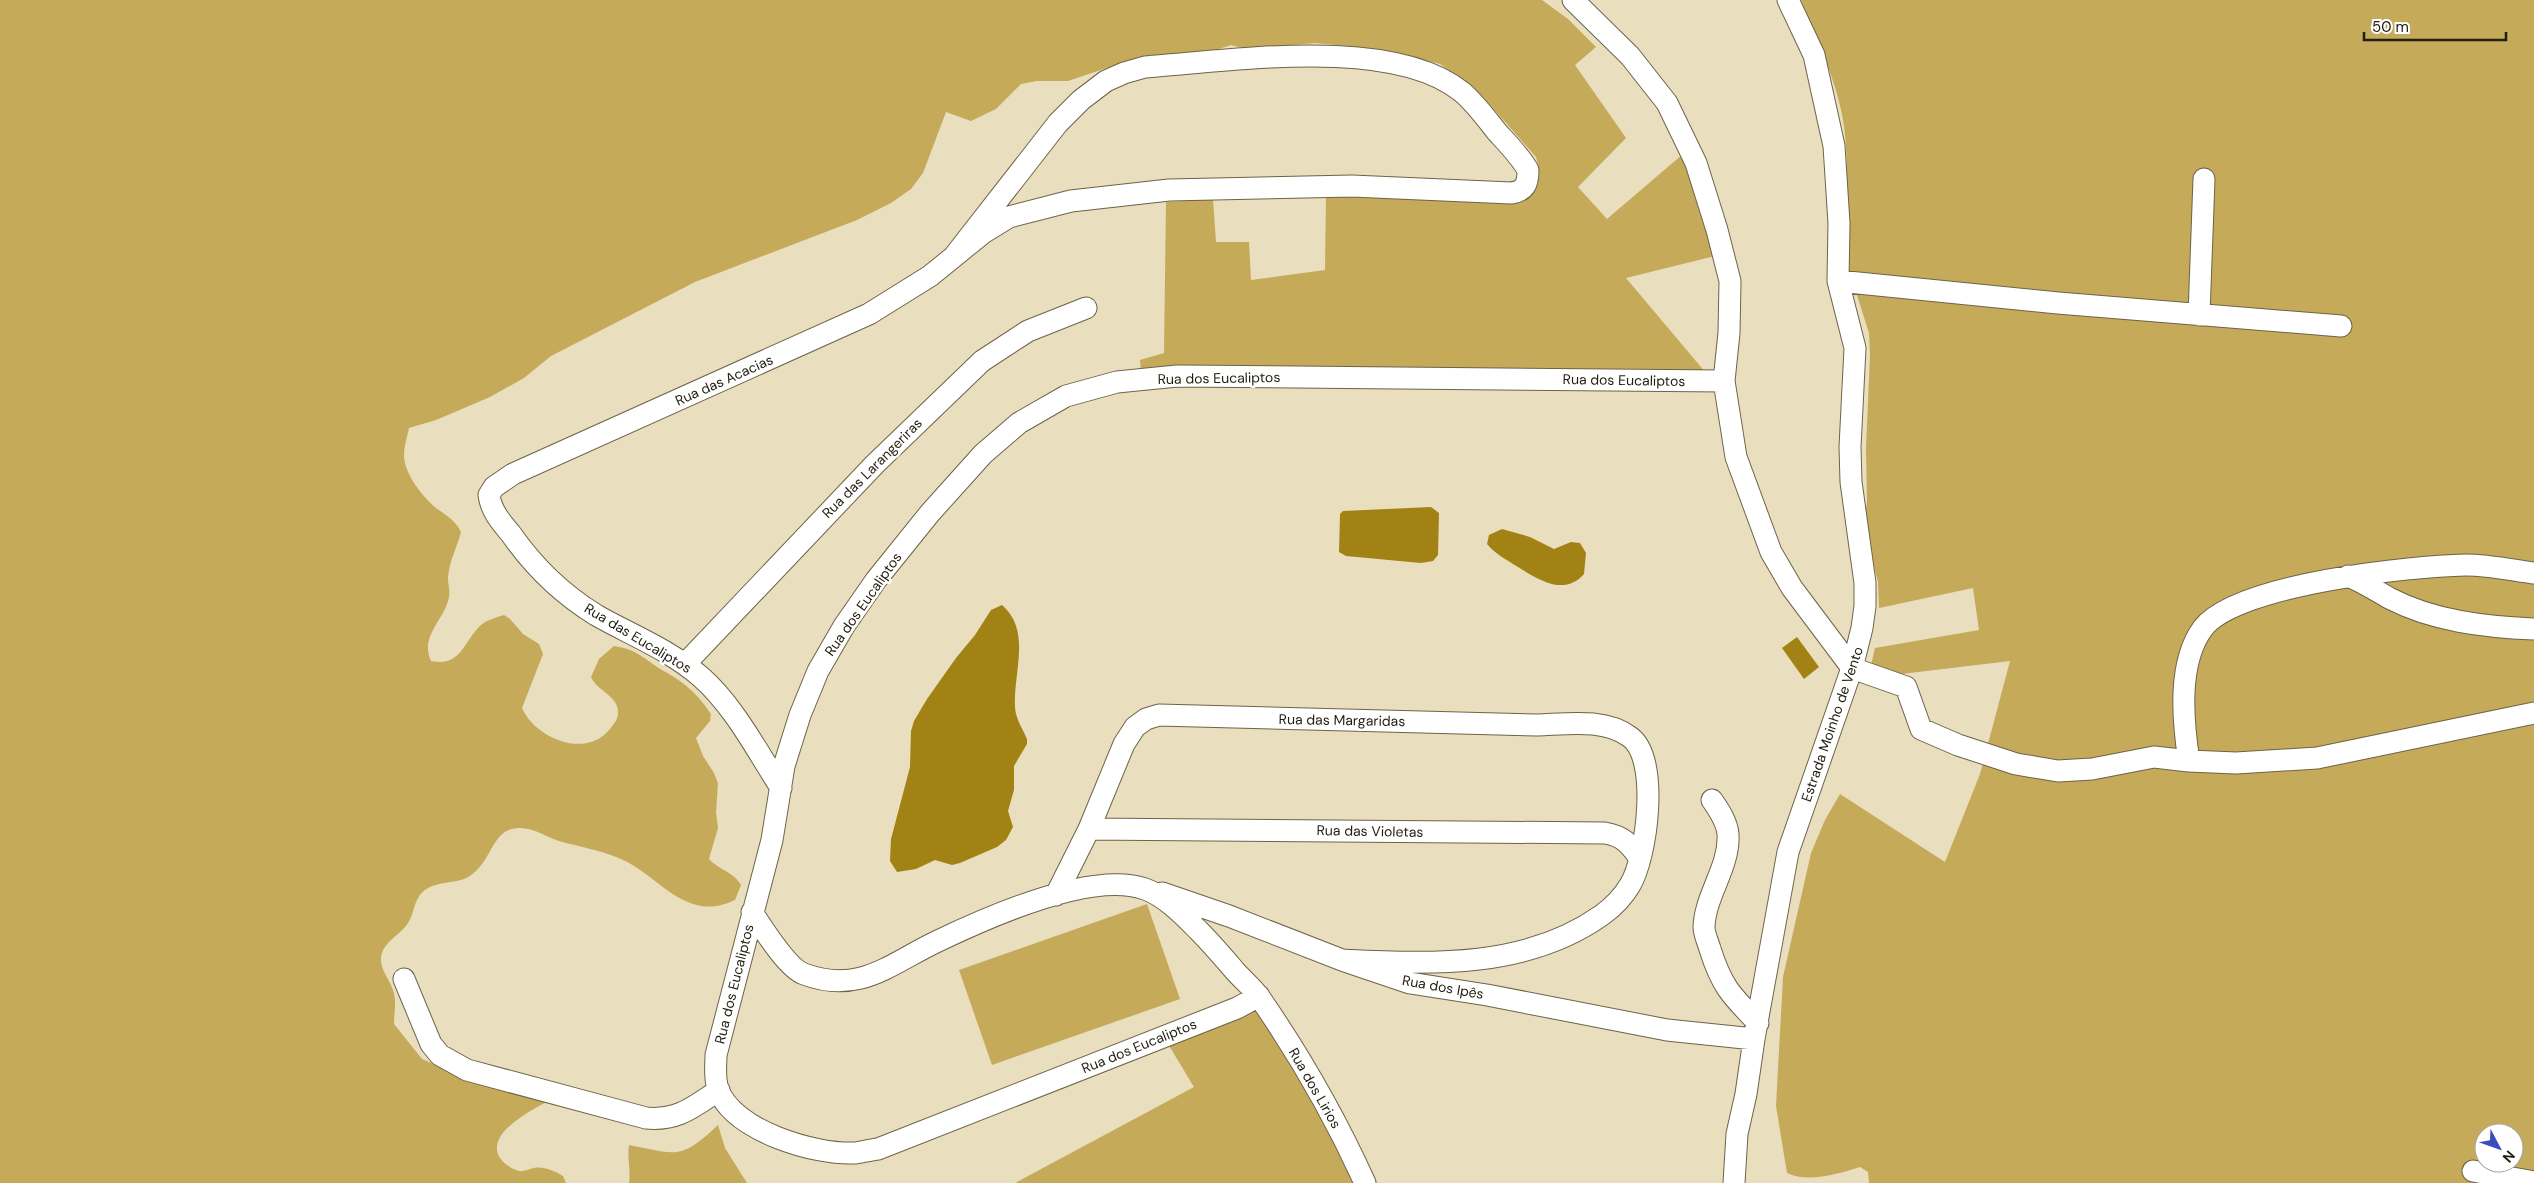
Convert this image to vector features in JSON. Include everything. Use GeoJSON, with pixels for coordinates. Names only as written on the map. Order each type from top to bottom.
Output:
{"type":"FeatureCollection","features":[{"type":"Feature","properties":{"kind":"street"},"geometry":{"type":"LineString","coordinates":[[1573,0],[1630,56],[1667,103],[1696,163],[1717,230],[1730,281],[1729,333],[1724,381],[1736,456],[1771,552],[1792,588],[1852,668],[1906,687],[1920,729],[1958,745],[2016,764],[2058,771],[2092,769],[2154,757],[2188,761],[2265,762],[2317,758],[2534,713]]}},
{"type":"Feature","properties":{"kind":"street","name":"Estrada Moinho de Vento"},"geometry":{"type":"LineString","coordinates":[[1734,1183],[1737,1134],[1746,1094],[1788,852],[1852,668],[1862,628],[1865,583],[1851,482],[1850,446],[1855,348],[1838,281],[1839,222],[1834,146],[1814,55],[1788,0]]}},
{"type":"Feature","properties":{"kind":"street"},"geometry":{"type":"LineString","coordinates":[[1298,56],[1361,58],[1404,64],[1427,73],[1461,91],[1528,170],[1528,180],[1525,187],[1520,192],[1511,193],[1352,186],[1229,187],[1168,190],[1071,202],[1009,217],[983,232],[954,255],[1058,123],[1081,100],[1106,81],[1145,67],[1298,56]]}},
{"type":"Feature","properties":{"kind":"street"},"geometry":{"type":"LineString","coordinates":[[2200,315],[2204,179]]}},
{"type":"Feature","properties":{"kind":"street","name":"Rua das Acacias"},"geometry":{"type":"LineString","coordinates":[[489,495],[494,486],[513,474],[869,314],[930,276],[954,255]]}},
{"type":"Feature","properties":{"kind":"street"},"geometry":{"type":"LineString","coordinates":[[1838,281],[2049,302],[2342,326]]}},
{"type":"Feature","properties":{"kind":"street","name":"Rua das Larangeriras"},"geometry":{"type":"LineString","coordinates":[[685,664],[875,464],[982,361],[1028,331],[1086,308]]}},
{"type":"Feature","properties":{"kind":"street","name":"Rua dos Eucaliptos"},"geometry":{"type":"LineString","coordinates":[[1259,996],[1236,1008],[878,1149],[854,1153],[820,1149],[769,1136],[736,1112],[719,1090],[715,1074],[716,1054],[772,840],[784,766],[800,715],[818,671],[844,626],[876,580],[930,513],[982,454],[1019,423],[1066,396],[1117,382],[1177,376],[1724,381]]}},
{"type":"Feature","properties":{"kind":"street","name":"Rua das Eucaliptos"},"geometry":{"type":"LineString","coordinates":[[489,495],[496,514],[526,556],[546,577],[595,614],[685,664],[722,700],[781,788]]}},
{"type":"Feature","properties":{"kind":"street"},"geometry":{"type":"LineString","coordinates":[[2188,761],[2184,730],[2183,698],[2192,653],[2204,628],[2220,615],[2254,600],[2291,588],[2383,571],[2467,565],[2534,573]]}},
{"type":"Feature","properties":{"kind":"street"},"geometry":{"type":"LineString","coordinates":[[2348,576],[2389,598],[2456,620],[2475,625],[2534,629]]}},
{"type":"Feature","properties":{"kind":"street","name":"Rua das Margaridas"},"geometry":{"type":"LineString","coordinates":[[1056,895],[1089,829],[1124,744],[1135,727],[1146,719],[1159,715],[1538,725],[1588,724],[1623,731],[1633,738],[1640,750],[1647,775],[1649,809],[1644,838],[1640,859],[1631,884],[1617,902],[1602,915],[1572,933],[1531,950],[1492,958],[1427,964],[1342,960]]}},
{"type":"Feature","properties":{"kind":"street"},"geometry":{"type":"LineString","coordinates":[[1712,800],[1725,820],[1728,834],[1726,850],[1708,898],[1704,930],[1720,978],[1727,991],[1756,1031]]}},
{"type":"Feature","properties":{"kind":"street","name":"Rua das Violetas"},"geometry":{"type":"LineString","coordinates":[[1089,829],[1604,834],[1623,838],[1629,843],[1640,859]]}},
{"type":"Feature","properties":{"kind":"street"},"geometry":{"type":"LineString","coordinates":[[752,912],[776,948],[802,973],[837,981],[862,978],[883,972],[936,942],[1001,914],[1076,889],[1108,886],[1145,889]]}},
{"type":"Feature","properties":{"kind":"street","name":"Rua dos Ipês"},"geometry":{"type":"LineString","coordinates":[[1145,889],[1221,913],[1342,960],[1410,983],[1487,995],[1667,1030],[1756,1031]]}},
{"type":"Feature","properties":{"kind":"street","name":"Rua dos Lirios"},"geometry":{"type":"LineString","coordinates":[[1145,889],[1161,898],[1186,918],[1259,996],[1307,1073],[1348,1145],[1365,1183]]}},
{"type":"Feature","properties":{"kind":"street"},"geometry":{"type":"LineString","coordinates":[[404,979],[432,1044],[440,1055],[467,1070],[646,1118],[663,1120],[675,1117],[719,1090]]}},
{"type":"Feature","properties":{"kind":"street"},"geometry":{"type":"LineString","coordinates":[[2473,1171],[2534,1182]]}},
{"type":"Feature","properties":{"kind":"shaded area"},"geometry":{"type":"Polygon","coordinates":[[[0,0],[1542,0],[1568,19],[1596,47],[1575,65],[1626,138],[1578,187],[1607,219],[1683,154],[1715,256],[1626,278],[1706,373],[1141,373],[1140,360],[1164,353],[1166,202],[1213,199],[1216,242],[1249,242],[1251,280],[1325,270],[1326,195],[1476,201],[1537,178],[1539,168],[1536,157],[1484,98],[1440,64],[1378,49],[1315,43],[1246,49],[1231,45],[1213,51],[1136,58],[1068,81],[1037,81],[1021,84],[996,109],[971,121],[946,112],[923,173],[911,189],[891,203],[857,220],[695,282],[551,356],[524,378],[490,397],[436,420],[409,428],[404,455],[407,470],[426,498],[453,521],[461,532],[451,560],[448,578],[448,601],[428,644],[431,661],[442,662],[450,660],[457,655],[472,635],[485,622],[504,615],[523,634],[539,644],[543,654],[522,708],[528,719],[549,736],[574,744],[587,743],[599,739],[614,724],[618,713],[615,702],[591,677],[599,659],[614,646],[635,652],[677,679],[701,700],[711,714],[710,721],[696,738],[703,756],[718,783],[716,812],[718,828],[709,859],[734,877],[741,885],[735,900],[718,906],[702,906],[688,902],[674,895],[621,859],[559,841],[529,829],[516,828],[509,830],[497,839],[479,868],[472,874],[464,879],[432,886],[423,892],[419,896],[406,926],[389,942],[381,956],[384,972],[394,994],[394,1024],[422,1059],[448,1070],[550,1100],[513,1123],[499,1140],[497,1149],[500,1158],[514,1169],[521,1171],[545,1168],[563,1176],[566,1183],[0,1183],[0,0]]]}},
{"type":"Feature","properties":{"kind":"shaded area"},"geometry":{"type":"Polygon","coordinates":[[[1801,0],[2534,0],[2534,1183],[1869,1183],[1868,1172],[1860,1167],[1833,1175],[1813,1177],[1795,1176],[1787,1173],[1776,1106],[1783,977],[1811,853],[1825,820],[1840,794],[1945,862],[1980,774],[2010,661],[1868,678],[1875,648],[1979,630],[1973,588],[1879,608],[1878,582],[1864,526],[1867,502],[1866,448],[1870,355],[1869,333],[1855,289],[1844,274],[1847,181],[1846,144],[1837,94],[1801,0]]]}},
{"type":"Feature","properties":{"kind":"shaded area"},"geometry":{"type":"Polygon","coordinates":[[[1431,507],[1439,513],[1438,555],[1433,561],[1421,563],[1346,556],[1339,552],[1340,514],[1343,511],[1431,507]]]}},
{"type":"Feature","properties":{"kind":"shaded area"},"geometry":{"type":"Polygon","coordinates":[[[1502,529],[1530,537],[1554,549],[1571,542],[1580,543],[1586,553],[1584,574],[1576,581],[1568,584],[1551,584],[1542,581],[1501,557],[1487,544],[1489,535],[1502,529]]]}},
{"type":"Feature","properties":{"kind":"shaded area"},"geometry":{"type":"Polygon","coordinates":[[[1002,605],[1011,615],[1019,640],[1015,710],[1027,739],[1027,744],[1014,766],[1014,790],[1008,811],[1013,827],[1006,840],[997,847],[960,863],[952,865],[935,860],[916,869],[897,872],[890,861],[891,839],[910,767],[911,731],[914,721],[927,699],[975,635],[991,610],[1002,605]]]}},
{"type":"Feature","properties":{"kind":"shaded area"},"geometry":{"type":"Polygon","coordinates":[[[1797,637],[1819,667],[1804,679],[1782,648],[1797,637]]]}},
{"type":"Feature","properties":{"kind":"shaded area"},"geometry":{"type":"Polygon","coordinates":[[[1147,904],[1180,999],[992,1065],[959,970],[1147,904]]]}},
{"type":"Feature","properties":{"kind":"shaded area"},"geometry":{"type":"Polygon","coordinates":[[[1257,1007],[1344,1154],[1358,1183],[1015,1183],[1194,1087],[1168,1044],[1257,1007]]]}},
{"type":"Feature","properties":{"kind":"shaded area"},"geometry":{"type":"Polygon","coordinates":[[[718,1125],[725,1148],[747,1183],[629,1183],[629,1145],[668,1152],[686,1150],[695,1145],[718,1125]]]}}]}
